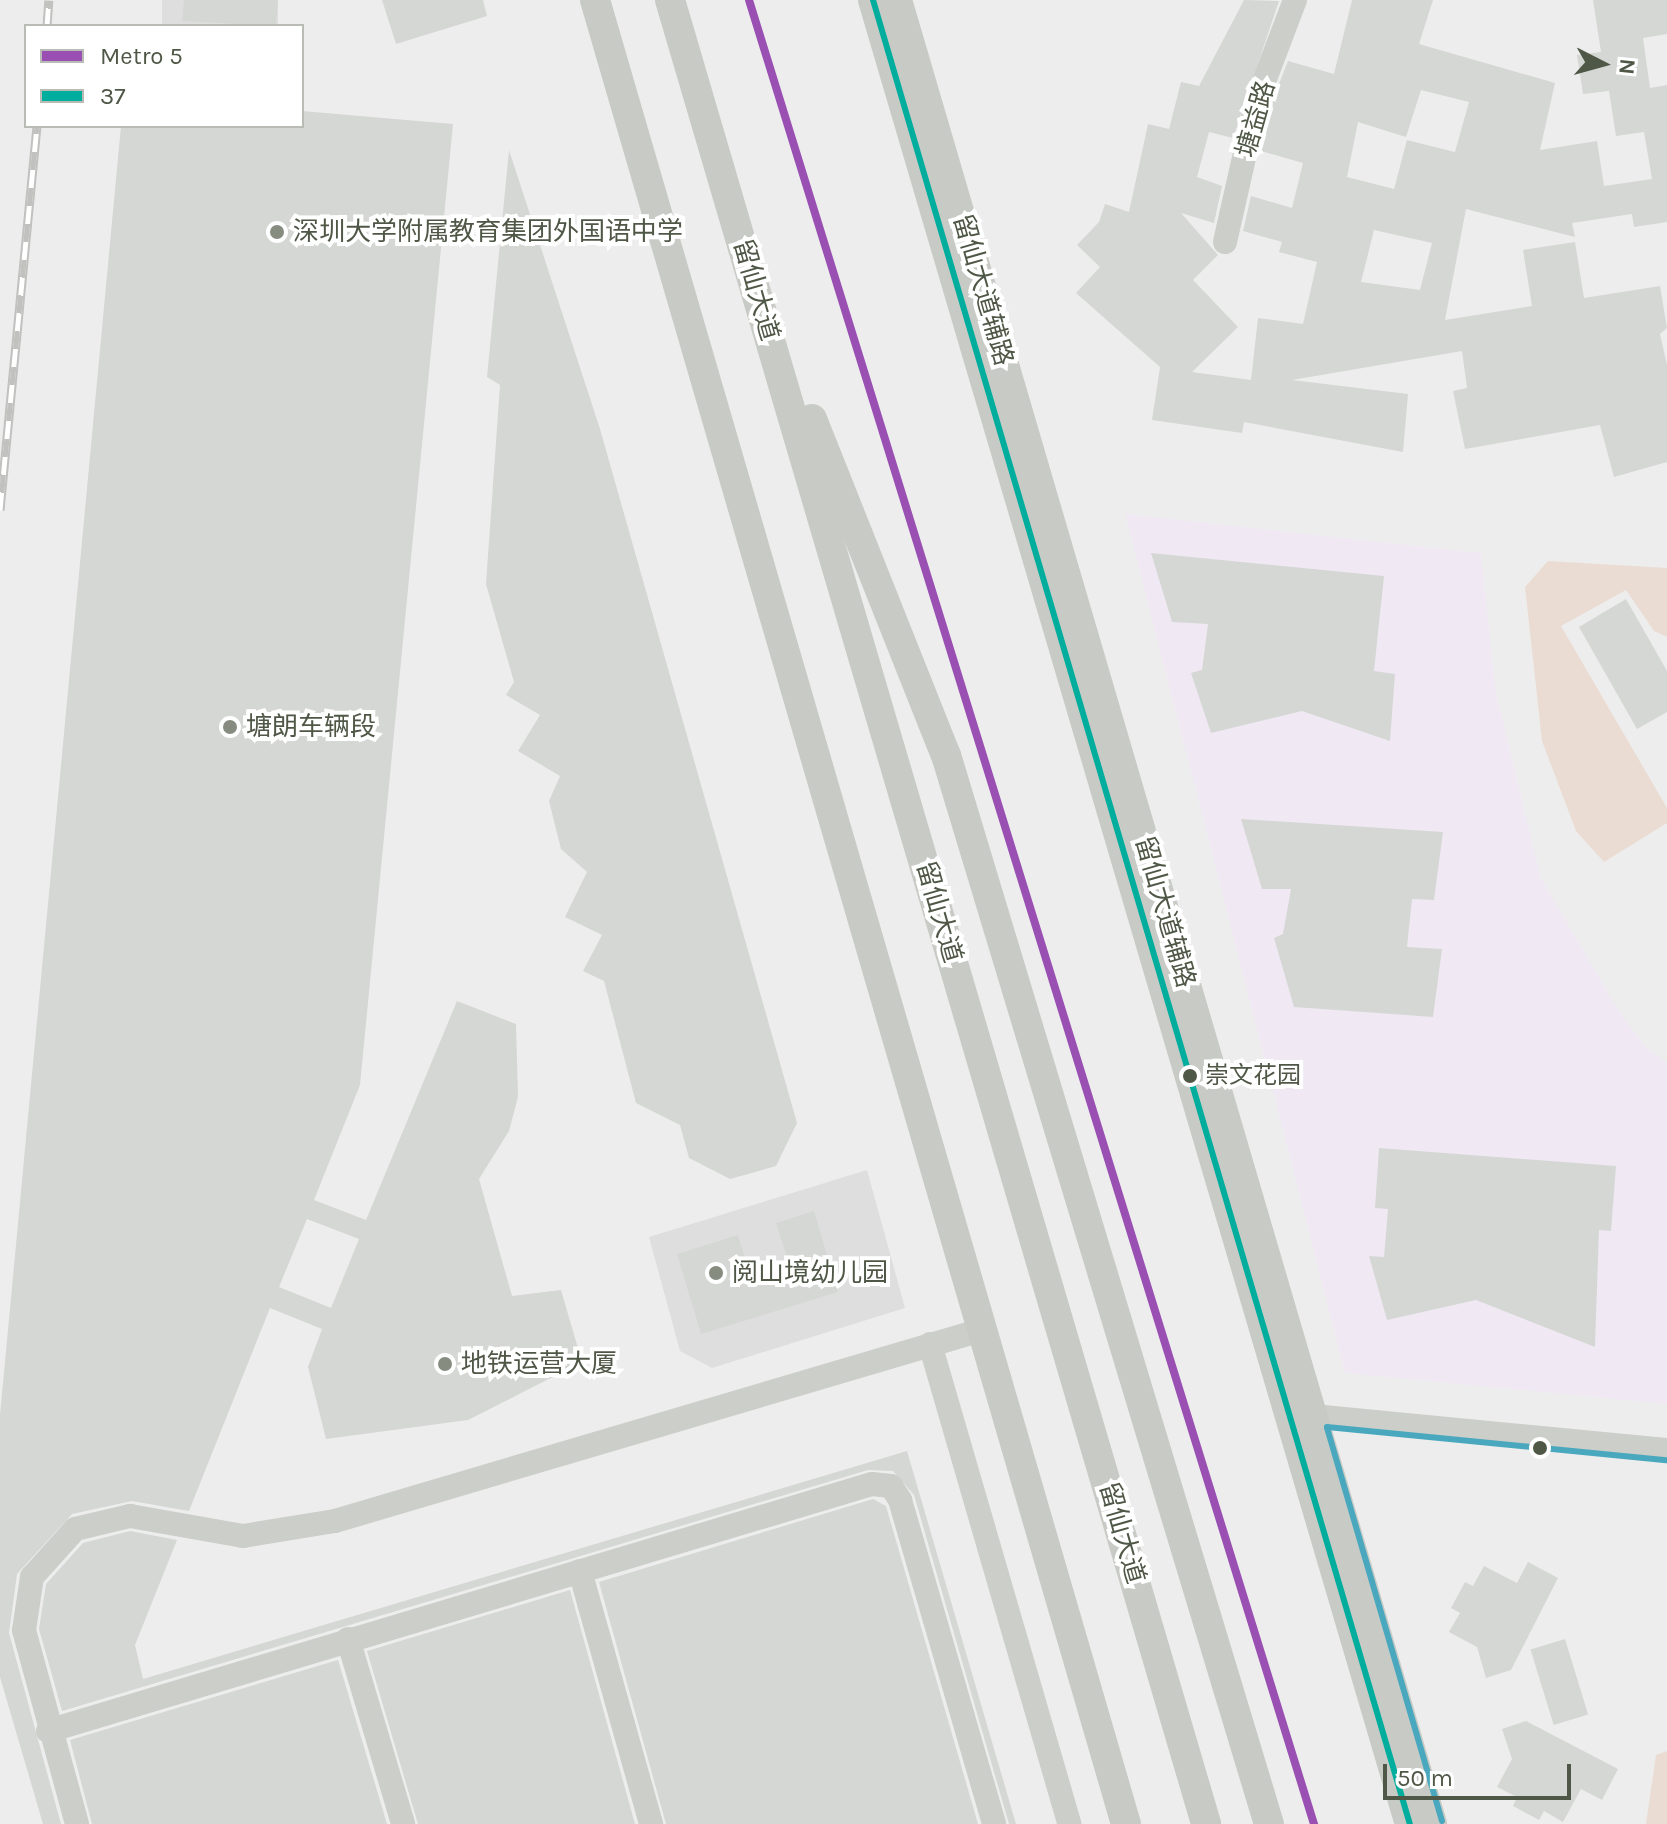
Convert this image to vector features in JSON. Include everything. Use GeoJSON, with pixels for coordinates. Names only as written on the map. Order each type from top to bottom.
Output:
{"type":"FeatureCollection","features":[{"type":"Feature","properties":{"kind":"main road"},"geometry":{"type":"LineString","coordinates":[[595,0],[1126,1824]]}},
{"type":"Feature","properties":{"kind":"main road","name":"留仙大道"},"geometry":{"type":"LineString","coordinates":[[670,0],[1206,1824]]}},
{"type":"Feature","properties":{"kind":"main road","name":"留仙大道辅路"},"geometry":{"type":"LineString","coordinates":[[873,0],[1410,1824]]}},
{"type":"Feature","properties":{"kind":"main road","name":"留仙大道辅路"},"geometry":{"type":"LineString","coordinates":[[897,0],[1432,1824]]}},
{"type":"Feature","properties":{"kind":"main road"},"geometry":{"type":"LineString","coordinates":[[745,254],[921,687],[1004,938],[1269,1824]]}},
{"type":"Feature","properties":{"kind":"street","name":"塘益路"},"geometry":{"type":"LineString","coordinates":[[1225,242],[1257,100],[1295,0]]}},
{"type":"Feature","properties":{"kind":"street"},"geometry":{"type":"LineString","coordinates":[[77,1824],[48,1731],[24,1630],[25,1600],[42,1559],[75,1529],[99,1519],[130,1516],[182,1528],[271,1534],[383,1507],[981,1330]]}},
{"type":"Feature","properties":{"kind":"street"},"geometry":{"type":"LineString","coordinates":[[930,1344],[1069,1824]]}},
{"type":"Feature","properties":{"kind":"street"},"geometry":{"type":"LineString","coordinates":[[1313,1416],[1667,1450]]}},
{"type":"Feature","properties":{"kind":"street"},"geometry":{"type":"LineString","coordinates":[[48,1731],[872,1484],[891,1486],[900,1500],[994,1824]]}},
{"type":"Feature","properties":{"kind":"street"},"geometry":{"type":"LineString","coordinates":[[580,1571],[651,1824]]}},
{"type":"Feature","properties":{"kind":"street"},"geometry":{"type":"LineString","coordinates":[[348,1639],[403,1824]]}},
{"type":"Feature","properties":{"kind":"shaded area"},"geometry":{"type":"Polygon","coordinates":[[[162,0],[278,0],[278,24],[162,24],[162,0]]]}},
{"type":"Feature","properties":{"kind":"shaded area"},"geometry":{"type":"Polygon","coordinates":[[[1125,514],[1481,553],[1496,693],[1541,878],[1617,1008],[1644,1045],[1667,1063],[1667,1404],[1345,1373],[1125,514]]]}},
{"type":"Feature","properties":{"kind":"shaded area"},"geometry":{"type":"Polygon","coordinates":[[[1548,561],[1667,568],[1667,637],[1654,631],[1626,590],[1561,626],[1667,808],[1667,823],[1604,862],[1576,831],[1542,741],[1525,587],[1548,561]]]}},
{"type":"Feature","properties":{"kind":"shaded area"},"geometry":{"type":"Polygon","coordinates":[[[867,1170],[905,1308],[712,1368],[680,1351],[649,1237],[867,1170]]]}},
{"type":"Feature","properties":{"kind":"shaded area"},"geometry":{"type":"Polygon","coordinates":[[[1667,1751],[1667,1824],[1646,1824],[1656,1755],[1667,1751]]]}},
{"type":"Feature","properties":{"kind":"building"},"geometry":{"type":"Polygon","coordinates":[[[184,0],[278,0],[276,24],[182,21],[184,0]]]}},
{"type":"Feature","properties":{"kind":"building"},"geometry":{"type":"Polygon","coordinates":[[[382,0],[483,0],[487,16],[396,44],[382,0]]]}},
{"type":"Feature","properties":{"kind":"building"},"geometry":{"type":"Polygon","coordinates":[[[1244,0],[1279,1],[1233,138],[1209,132],[1197,177],[1222,186],[1214,223],[1181,213],[1218,255],[1193,280],[1238,327],[1192,372],[1251,380],[1258,318],[1303,324],[1317,262],[1279,252],[1282,242],[1243,231],[1251,196],[1292,208],[1303,163],[1261,151],[1271,104],[1288,61],[1334,74],[1352,0],[1433,0],[1419,44],[1555,83],[1540,150],[1597,141],[1604,186],[1652,179],[1644,132],[1616,136],[1609,91],[1583,94],[1577,55],[1601,52],[1593,0],[1667,0],[1667,34],[1643,38],[1650,88],[1667,85],[1667,222],[1634,227],[1632,214],[1572,223],[1575,237],[1466,209],[1445,320],[1532,306],[1523,250],[1575,242],[1584,298],[1660,286],[1667,328],[1660,334],[1667,365],[1667,462],[1614,477],[1600,425],[1465,449],[1453,391],[1467,388],[1462,351],[1292,380],[1408,394],[1403,452],[1244,422],[1242,433],[1152,420],[1160,367],[1076,293],[1100,267],[1077,245],[1099,222],[1105,204],[1129,212],[1148,124],[1169,129],[1181,82],[1199,86],[1244,0]],[[1421,90],[1406,137],[1358,122],[1347,177],[1394,189],[1407,140],[1455,152],[1469,102],[1421,90]],[[1374,230],[1361,282],[1420,290],[1432,243],[1374,230]]]}},
{"type":"Feature","properties":{"kind":"building","name":"塘朗车辆段"},"geometry":{"type":"Polygon","coordinates":[[[304,111],[453,124],[360,1085],[314,1200],[366,1220],[457,1001],[516,1024],[518,1097],[509,1131],[479,1179],[512,1296],[561,1290],[582,1362],[468,1420],[326,1439],[308,1367],[322,1329],[270,1308],[189,1511],[132,1501],[72,1514],[17,1574],[9,1633],[61,1824],[43,1824],[0,1677],[0,1415],[121,128],[304,128],[304,111]],[[307,1219],[279,1287],[331,1308],[359,1239],[307,1219]]]}},
{"type":"Feature","properties":{"kind":"building"},"geometry":{"type":"Polygon","coordinates":[[[509,150],[600,429],[797,1123],[776,1166],[730,1179],[689,1158],[680,1125],[636,1103],[604,981],[583,971],[602,935],[565,917],[587,872],[561,849],[549,801],[560,776],[518,751],[540,715],[506,695],[514,682],[486,584],[500,385],[487,377],[509,150]]]}},
{"type":"Feature","properties":{"kind":"building"},"geometry":{"type":"Polygon","coordinates":[[[1151,553],[1384,576],[1374,671],[1395,674],[1390,741],[1302,711],[1211,733],[1191,673],[1202,670],[1208,624],[1172,622],[1151,553]]]}},
{"type":"Feature","properties":{"kind":"building"},"geometry":{"type":"Polygon","coordinates":[[[1626,599],[1667,671],[1667,712],[1637,729],[1579,627],[1626,599]]]}},
{"type":"Feature","properties":{"kind":"building"},"geometry":{"type":"Polygon","coordinates":[[[1241,819],[1443,832],[1434,900],[1412,899],[1407,947],[1442,949],[1433,1017],[1294,1007],[1274,938],[1283,934],[1291,889],[1262,889],[1241,819]]]}},
{"type":"Feature","properties":{"kind":"building"},"geometry":{"type":"Polygon","coordinates":[[[1379,1148],[1616,1166],[1611,1231],[1599,1230],[1595,1347],[1476,1300],[1387,1320],[1369,1256],[1384,1257],[1388,1209],[1375,1208],[1379,1148]]]}},
{"type":"Feature","properties":{"kind":"building","name":"阅山境幼儿园"},"geometry":{"type":"Polygon","coordinates":[[[814,1211],[838,1292],[701,1334],[677,1254],[738,1235],[751,1279],[790,1267],[776,1223],[814,1211]]]}},
{"type":"Feature","properties":{"kind":"building"},"geometry":{"type":"Polygon","coordinates":[[[907,1451],[1016,1824],[1009,1824],[914,1495],[893,1471],[868,1470],[62,1711],[39,1629],[46,1584],[83,1543],[130,1531],[177,1540],[135,1645],[143,1679],[907,1451]]]}},
{"type":"Feature","properties":{"kind":"building"},"geometry":{"type":"Polygon","coordinates":[[[873,1499],[886,1506],[978,1824],[666,1824],[599,1582],[873,1499]]]}},
{"type":"Feature","properties":{"kind":"building"},"geometry":{"type":"Polygon","coordinates":[[[1528,1562],[1558,1578],[1511,1670],[1486,1678],[1477,1647],[1449,1632],[1460,1613],[1451,1608],[1465,1582],[1473,1586],[1484,1566],[1517,1583],[1528,1562]]]}},
{"type":"Feature","properties":{"kind":"building"},"geometry":{"type":"Polygon","coordinates":[[[570,1590],[635,1824],[418,1824],[367,1651],[570,1590]]]}},
{"type":"Feature","properties":{"kind":"building"},"geometry":{"type":"Polygon","coordinates":[[[1565,1639],[1588,1715],[1554,1725],[1531,1650],[1565,1639]]]}},
{"type":"Feature","properties":{"kind":"building"},"geometry":{"type":"Polygon","coordinates":[[[338,1660],[387,1824],[92,1824],[70,1740],[338,1660]]]}},
{"type":"Feature","properties":{"kind":"building"},"geometry":{"type":"Polygon","coordinates":[[[1526,1721],[1618,1769],[1602,1800],[1581,1789],[1563,1822],[1544,1811],[1539,1820],[1513,1806],[1517,1797],[1497,1787],[1512,1759],[1502,1729],[1526,1721]]]}},
{"type":"Feature","properties":{"kind":"railway"},"geometry":{"type":"LineString","coordinates":[[47,24],[49,0]]}},
{"type":"Feature","properties":{"kind":"railway"},"geometry":{"type":"LineString","coordinates":[[0,510],[37,128]]}},
{"type":"Feature","properties":{"kind":"metro line","name":"5"},"geometry":{"type":"LineString","coordinates":[[749,0],[1314,1824]]}},
{"type":"Feature","properties":{"kind":"transit line","name":"37"},"geometry":{"type":"LineString","coordinates":[[873,0],[1410,1824]]}},
{"type":"Feature","properties":{"kind":"transit line"},"geometry":{"type":"LineString","coordinates":[[1442,1821],[1327,1427],[1666,1460]]}},
{"type":"Feature","properties":{"kind":"place","name":"深圳大学附属教育集团外国语中学"},"geometry":{"type":"Point","coordinates":[277,232]}},
{"type":"Feature","properties":{"kind":"place","name":"塘朗车辆段"},"geometry":{"type":"Point","coordinates":[230,727]}},
{"type":"Feature","properties":{"kind":"place","name":"崇文花园"},"geometry":{"type":"Point","coordinates":[1190,1076]}},
{"type":"Feature","properties":{"kind":"place","name":"阅山境幼儿园"},"geometry":{"type":"Point","coordinates":[716,1273]}},
{"type":"Feature","properties":{"kind":"place","name":"地铁运营大厦"},"geometry":{"type":"Point","coordinates":[445,1364]}}]}
